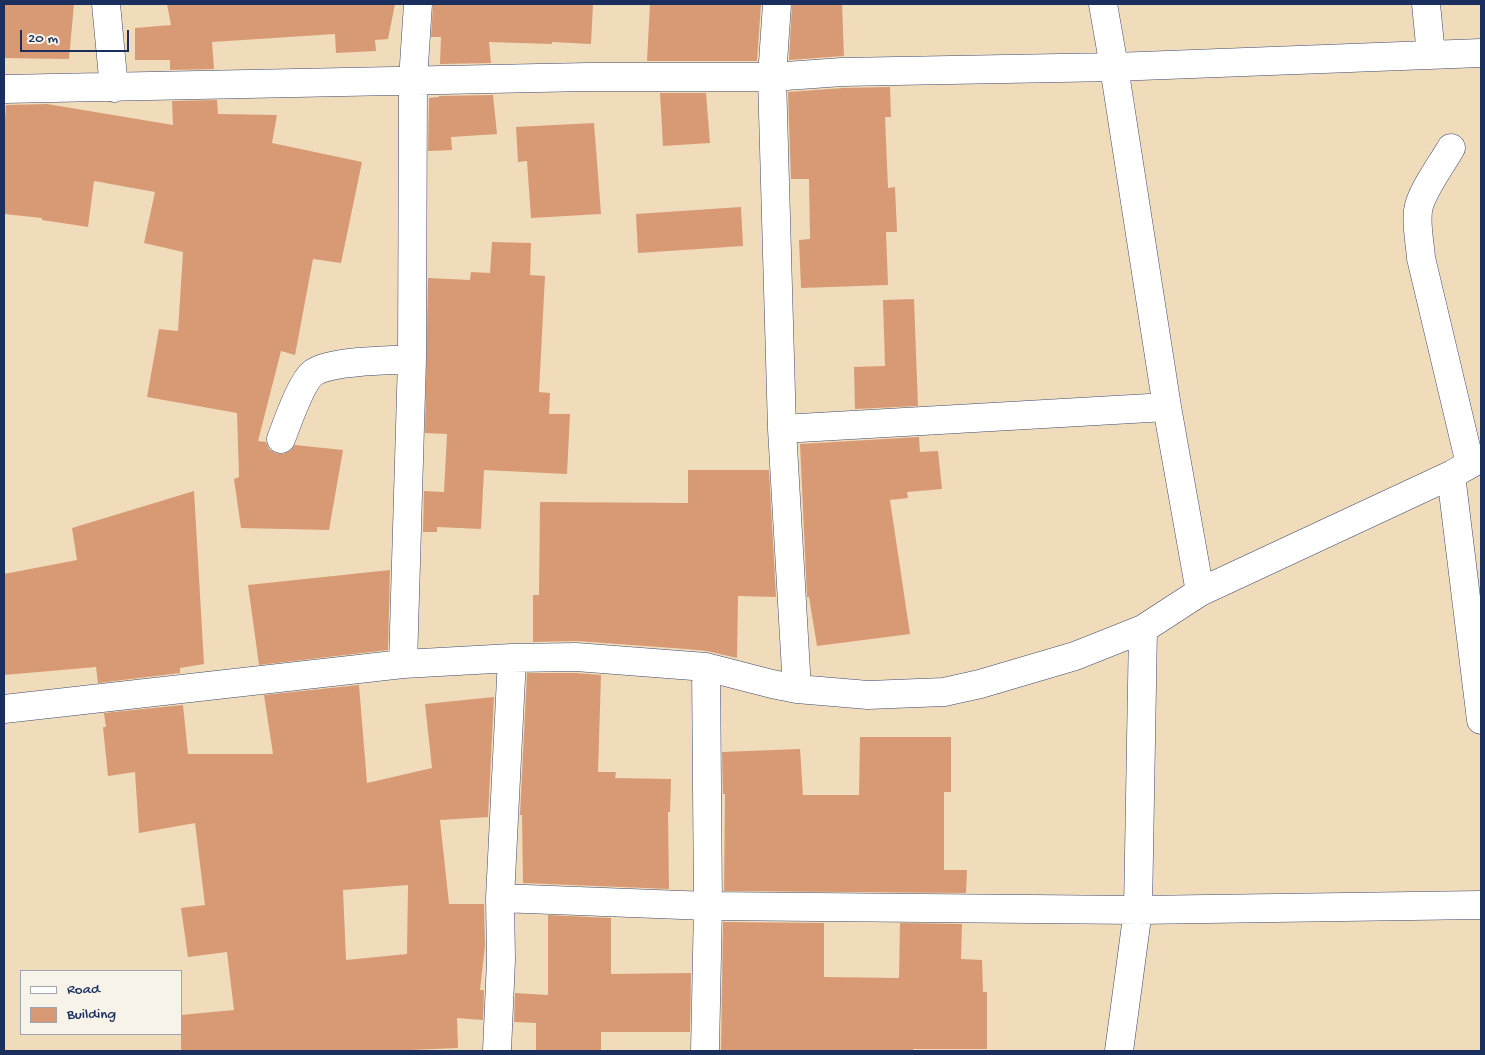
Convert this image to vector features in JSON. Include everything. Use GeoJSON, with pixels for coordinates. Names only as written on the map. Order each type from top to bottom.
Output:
{"type":"FeatureCollection","features":[{"type":"Feature","properties":{"kind":"street"},"geometry":{"type":"LineString","coordinates":[[106,4],[114,88]]}},
{"type":"Feature","properties":{"kind":"street"},"geometry":{"type":"LineString","coordinates":[[403,664],[412,359],[413,80],[418,4]]}},
{"type":"Feature","properties":{"kind":"street"},"geometry":{"type":"LineString","coordinates":[[777,4],[772,77],[782,429],[797,689]]}},
{"type":"Feature","properties":{"kind":"street"},"geometry":{"type":"LineString","coordinates":[[1103,4],[1166,407],[1200,592]]}},
{"type":"Feature","properties":{"kind":"street"},"geometry":{"type":"LineString","coordinates":[[1426,4],[1431,55]]}},
{"type":"Feature","properties":{"kind":"street"},"geometry":{"type":"LineString","coordinates":[[4,89],[588,76],[772,77],[842,72],[1114,67],[1481,53]]}},
{"type":"Feature","properties":{"kind":"street"},"geometry":{"type":"LineString","coordinates":[[1451,148],[1420,200],[1418,231],[1421,258],[1467,466],[1481,720]]}},
{"type":"Feature","properties":{"kind":"street"},"geometry":{"type":"LineString","coordinates":[[281,439],[305,383],[313,373],[341,364],[412,359]]}},
{"type":"Feature","properties":{"kind":"street"},"geometry":{"type":"LineString","coordinates":[[782,429],[1166,407]]}},
{"type":"Feature","properties":{"kind":"street"},"geometry":{"type":"LineString","coordinates":[[4,709],[403,664],[512,658],[576,657],[706,667],[797,689],[868,695],[944,692],[980,684],[1074,656],[1143,629],[1200,592],[1467,466]]}},
{"type":"Feature","properties":{"kind":"street"},"geometry":{"type":"LineString","coordinates":[[1119,1051],[1138,910],[1143,629]]}},
{"type":"Feature","properties":{"kind":"street"},"geometry":{"type":"LineString","coordinates":[[497,1051],[501,960],[500,898],[512,658]]}},
{"type":"Feature","properties":{"kind":"street"},"geometry":{"type":"LineString","coordinates":[[704,1051],[708,906],[706,667]]}},
{"type":"Feature","properties":{"kind":"street"},"geometry":{"type":"LineString","coordinates":[[500,898],[708,906],[1138,910],[1481,905]]}},
{"type":"Feature","properties":{"kind":"building"},"geometry":{"type":"Polygon","coordinates":[[[4,4],[74,4],[69,59],[4,58],[4,4]]]}},
{"type":"Feature","properties":{"kind":"building"},"geometry":{"type":"Polygon","coordinates":[[[167,4],[395,4],[388,39],[375,40],[376,51],[336,53],[335,34],[212,42],[214,69],[170,70],[170,60],[135,60],[135,28],[171,25],[167,4]]]}},
{"type":"Feature","properties":{"kind":"building"},"geometry":{"type":"Polygon","coordinates":[[[433,4],[593,4],[591,44],[489,42],[491,63],[440,64],[441,37],[431,37],[433,4]]]}},
{"type":"Feature","properties":{"kind":"building"},"geometry":{"type":"Polygon","coordinates":[[[650,4],[761,4],[757,61],[647,61],[650,4]]]}},
{"type":"Feature","properties":{"kind":"building"},"geometry":{"type":"Polygon","coordinates":[[[792,4],[842,4],[844,56],[789,60],[792,4]]]}},
{"type":"Feature","properties":{"kind":"building"},"geometry":{"type":"Polygon","coordinates":[[[890,87],[891,117],[885,117],[888,188],[895,187],[897,232],[886,232],[888,285],[801,288],[799,240],[810,239],[809,179],[791,179],[788,92],[890,87]]]}},
{"type":"Feature","properties":{"kind":"building"},"geometry":{"type":"Polygon","coordinates":[[[660,93],[706,93],[710,143],[663,146],[660,93]]]}},
{"type":"Feature","properties":{"kind":"building"},"geometry":{"type":"Polygon","coordinates":[[[493,95],[497,134],[451,137],[452,150],[428,151],[429,98],[439,96],[493,95]]]}},
{"type":"Feature","properties":{"kind":"building"},"geometry":{"type":"Polygon","coordinates":[[[217,100],[218,114],[277,115],[272,143],[362,162],[341,263],[313,259],[295,355],[281,351],[258,441],[266,442],[269,449],[275,453],[283,454],[290,451],[295,445],[343,450],[329,530],[241,528],[234,479],[239,477],[237,413],[147,397],[159,329],[178,331],[183,252],[144,243],[155,192],[94,181],[88,227],[42,220],[42,218],[4,214],[4,132],[6,105],[47,104],[173,125],[172,101],[217,100]]]}},
{"type":"Feature","properties":{"kind":"building"},"geometry":{"type":"Polygon","coordinates":[[[594,123],[601,214],[531,218],[527,161],[518,162],[516,127],[594,123]]]}},
{"type":"Feature","properties":{"kind":"building"},"geometry":{"type":"Polygon","coordinates":[[[741,207],[743,246],[638,253],[636,214],[741,207]]]}},
{"type":"Feature","properties":{"kind":"building"},"geometry":{"type":"Polygon","coordinates":[[[492,242],[531,243],[530,275],[545,276],[539,392],[550,393],[549,414],[570,414],[567,474],[484,470],[481,529],[437,527],[437,532],[423,532],[424,491],[444,492],[447,434],[425,433],[428,278],[470,280],[471,272],[490,273],[492,242]]]}},
{"type":"Feature","properties":{"kind":"building"},"geometry":{"type":"Polygon","coordinates":[[[914,299],[918,406],[855,409],[854,367],[885,366],[883,300],[914,299]]]}},
{"type":"Feature","properties":{"kind":"building"},"geometry":{"type":"Polygon","coordinates":[[[919,437],[920,452],[938,451],[942,489],[907,492],[908,498],[890,500],[910,634],[817,646],[809,597],[807,597],[800,444],[919,437]]]}},
{"type":"Feature","properties":{"kind":"building"},"geometry":{"type":"Polygon","coordinates":[[[688,470],[769,470],[776,597],[738,596],[737,658],[707,651],[686,649],[577,641],[533,642],[533,595],[539,595],[540,502],[688,503],[688,470]]]}},
{"type":"Feature","properties":{"kind":"building"},"geometry":{"type":"Polygon","coordinates":[[[194,491],[204,664],[180,668],[180,673],[98,683],[96,667],[4,675],[4,574],[77,560],[72,528],[194,491]]]}},
{"type":"Feature","properties":{"kind":"building"},"geometry":{"type":"Polygon","coordinates":[[[390,570],[388,650],[259,665],[248,585],[390,570]]]}},
{"type":"Feature","properties":{"kind":"building"},"geometry":{"type":"Polygon","coordinates":[[[527,673],[601,675],[598,772],[616,772],[615,778],[671,779],[670,812],[668,812],[669,889],[523,883],[522,815],[520,815],[527,673]]]}},
{"type":"Feature","properties":{"kind":"building"},"geometry":{"type":"Polygon","coordinates":[[[359,685],[367,783],[432,768],[425,704],[494,697],[488,817],[440,820],[449,904],[484,904],[485,945],[480,990],[484,990],[483,1020],[457,1018],[458,1048],[387,1051],[181,1051],[182,1015],[234,1010],[227,952],[188,957],[181,908],[205,905],[195,823],[139,833],[135,772],[108,776],[103,727],[106,727],[104,713],[183,705],[188,754],[273,754],[264,695],[359,685]],[[408,885],[343,890],[346,960],[407,954],[408,885]]]}},
{"type":"Feature","properties":{"kind":"building"},"geometry":{"type":"Polygon","coordinates":[[[860,737],[951,737],[951,792],[944,792],[944,870],[967,870],[966,893],[724,891],[725,794],[723,794],[722,752],[800,749],[803,795],[859,795],[860,737]]]}},
{"type":"Feature","properties":{"kind":"building"},"geometry":{"type":"Polygon","coordinates":[[[548,915],[611,918],[611,974],[691,973],[690,1032],[601,1032],[601,1051],[536,1051],[536,1023],[514,1022],[515,993],[548,995],[548,915]]]}},
{"type":"Feature","properties":{"kind":"building"},"geometry":{"type":"Polygon","coordinates":[[[723,922],[824,923],[824,977],[899,978],[900,923],[962,924],[961,959],[982,960],[983,992],[987,992],[987,1049],[721,1051],[723,922]]]}}]}
